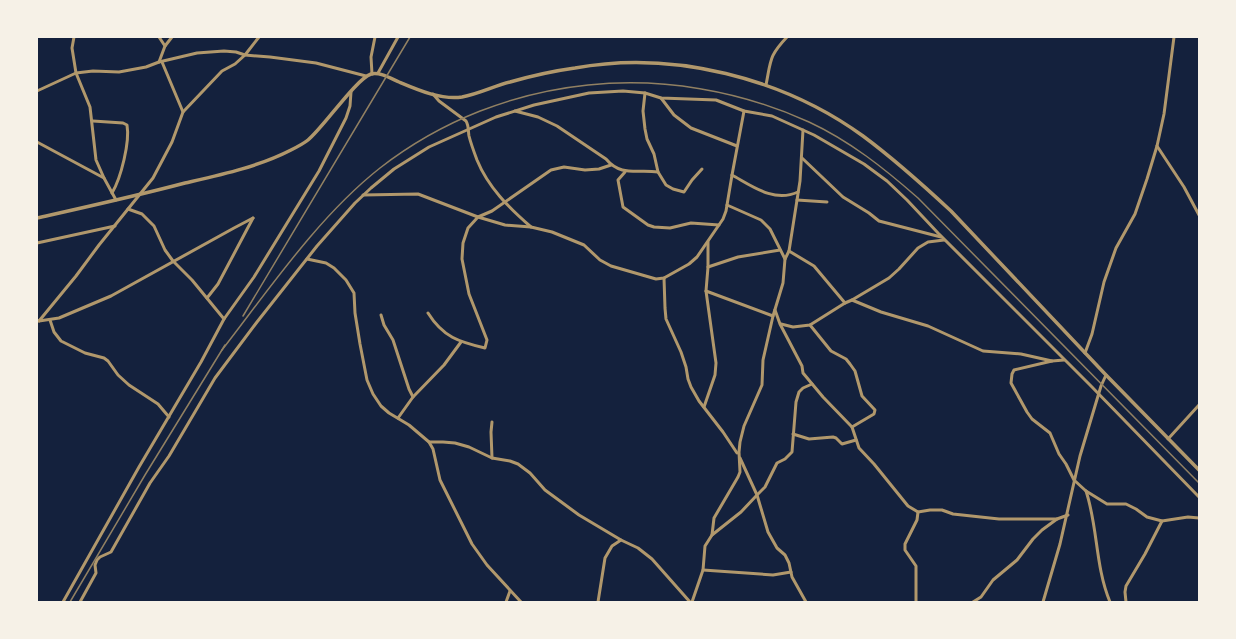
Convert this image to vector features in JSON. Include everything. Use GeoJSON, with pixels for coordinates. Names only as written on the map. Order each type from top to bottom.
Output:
{"type":"FeatureCollection","features":[{"type":"Feature","properties":{"kind":"street"},"geometry":{"type":"LineString","coordinates":[[74,37],[72,48],[76,72],[87,96],[93,121],[96,160],[116,200]]}},
{"type":"Feature","properties":{"kind":"street"},"geometry":{"type":"LineString","coordinates":[[159,37],[165,46]]}},
{"type":"Feature","properties":{"kind":"street"},"geometry":{"type":"LineString","coordinates":[[172,37],[165,46],[160,62],[183,112]]}},
{"type":"Feature","properties":{"kind":"street"},"geometry":{"type":"LineString","coordinates":[[38,320],[58,299],[153,178],[172,142],[183,112],[222,71],[235,64],[245,55],[259,37]]}},
{"type":"Feature","properties":{"kind":"street"},"geometry":{"type":"LineString","coordinates":[[372,74],[371,57],[375,37]]}},
{"type":"Feature","properties":{"kind":"street"},"geometry":{"type":"LineString","coordinates":[[378,73],[398,37]]}},
{"type":"Feature","properties":{"kind":"street"},"geometry":{"type":"LineString","coordinates":[[766,85],[770,60],[787,37]]}},
{"type":"Feature","properties":{"kind":"street"},"geometry":{"type":"LineString","coordinates":[[1085,353],[1092,334],[1104,282],[1116,248],[1135,214],[1157,146],[1164,114],[1174,37]]}},
{"type":"Feature","properties":{"kind":"street"},"geometry":{"type":"LineString","coordinates":[[37,91],[76,72],[119,72],[146,67],[197,53],[224,51],[236,52],[245,55],[316,63],[366,76]]}},
{"type":"Feature","properties":{"kind":"street"},"geometry":{"type":"LineString","coordinates":[[37,218],[116,200],[264,162],[306,142],[350,92],[366,76],[372,74],[378,73],[411,87],[452,98],[464,97],[530,77],[576,67],[614,62],[671,64],[692,67],[766,85],[811,105],[862,135],[895,161],[951,211],[1106,375],[1199,470]]}},
{"type":"Feature","properties":{"kind":"street"},"geometry":{"type":"LineString","coordinates":[[80,602],[96,573],[95,565],[97,560],[111,552],[150,483],[170,456],[215,378],[307,259],[363,195],[394,169],[429,146],[496,117],[514,111],[589,93],[623,91],[644,93],[661,98],[716,100],[744,111],[772,116],[804,130],[864,164],[907,200],[943,239],[1099,394],[1199,497]]}},
{"type":"Feature","properties":{"kind":"street"},"geometry":{"type":"LineString","coordinates":[[63,602],[116,506],[201,362],[224,319],[254,277],[322,165],[346,118],[350,106],[350,92]]}},
{"type":"Feature","properties":{"kind":"street"},"geometry":{"type":"LineString","coordinates":[[644,93],[643,111],[647,139],[654,154],[658,172],[666,185],[672,189],[684,192],[702,169]]}},
{"type":"Feature","properties":{"kind":"street"},"geometry":{"type":"LineString","coordinates":[[433,94],[439,101],[463,119],[468,125],[477,159],[490,185],[517,215],[531,227]]}},
{"type":"Feature","properties":{"kind":"street"},"geometry":{"type":"LineString","coordinates":[[661,98],[674,116],[691,128],[737,146]]}},
{"type":"Feature","properties":{"kind":"street"},"geometry":{"type":"LineString","coordinates":[[514,111],[538,117],[557,126],[606,159],[611,165],[625,172],[646,170],[658,172]]}},
{"type":"Feature","properties":{"kind":"street"},"geometry":{"type":"LineString","coordinates":[[363,195],[418,194],[478,217],[505,225],[531,227],[552,232],[584,245],[600,260],[611,266],[656,279],[664,278],[697,258],[723,219],[727,205],[744,111]]}},
{"type":"Feature","properties":{"kind":"street"},"geometry":{"type":"LineString","coordinates":[[93,121],[123,123],[127,125],[127,139],[122,167],[118,183],[112,193]]}},
{"type":"Feature","properties":{"kind":"street"},"geometry":{"type":"LineString","coordinates":[[712,535],[714,518],[740,472],[740,442],[744,426],[762,385],[763,360],[773,316],[783,283],[785,259],[789,251],[798,192],[804,130]]}},
{"type":"Feature","properties":{"kind":"street"},"geometry":{"type":"LineString","coordinates":[[37,142],[104,178]]}},
{"type":"Feature","properties":{"kind":"street"},"geometry":{"type":"LineString","coordinates":[[1157,146],[1184,187],[1199,216]]}},
{"type":"Feature","properties":{"kind":"street"},"geometry":{"type":"LineString","coordinates":[[802,158],[843,197],[869,213],[878,221],[943,239]]}},
{"type":"Feature","properties":{"kind":"street"},"geometry":{"type":"LineString","coordinates":[[428,313],[436,325],[461,342],[485,348],[487,340],[469,294],[462,259],[463,243],[468,228],[478,217],[492,211],[504,201],[551,170],[564,167],[585,170],[611,165]]}},
{"type":"Feature","properties":{"kind":"street"},"geometry":{"type":"LineString","coordinates":[[625,172],[618,180],[621,191],[621,203],[625,208],[648,225],[662,228],[676,227],[691,223],[719,225]]}},
{"type":"Feature","properties":{"kind":"street"},"geometry":{"type":"LineString","coordinates":[[732,175],[765,193],[785,196],[798,192]]}},
{"type":"Feature","properties":{"kind":"street"},"geometry":{"type":"LineString","coordinates":[[797,200],[827,202]]}},
{"type":"Feature","properties":{"kind":"street"},"geometry":{"type":"LineString","coordinates":[[1193,204],[1199,203]]}},
{"type":"Feature","properties":{"kind":"street"},"geometry":{"type":"LineString","coordinates":[[727,205],[761,220],[770,228],[785,259]]}},
{"type":"Feature","properties":{"kind":"street"},"geometry":{"type":"LineString","coordinates":[[128,209],[142,214],[154,226],[166,250],[174,261],[192,280],[224,319]]}},
{"type":"Feature","properties":{"kind":"street"},"geometry":{"type":"LineString","coordinates":[[38,320],[50,320],[70,314],[111,296],[253,218],[218,284],[207,298]]}},
{"type":"Feature","properties":{"kind":"street"},"geometry":{"type":"LineString","coordinates":[[37,243],[115,226]]}},
{"type":"Feature","properties":{"kind":"street"},"geometry":{"type":"LineString","coordinates":[[780,324],[793,327],[810,325],[889,278],[918,248],[928,242],[943,239]]}},
{"type":"Feature","properties":{"kind":"street"},"geometry":{"type":"LineString","coordinates":[[704,408],[715,375],[716,363],[706,291],[708,242]]}},
{"type":"Feature","properties":{"kind":"street"},"geometry":{"type":"LineString","coordinates":[[708,267],[738,257],[780,250]]}},
{"type":"Feature","properties":{"kind":"street"},"geometry":{"type":"LineString","coordinates":[[789,251],[814,266],[845,303]]}},
{"type":"Feature","properties":{"kind":"street"},"geometry":{"type":"LineString","coordinates":[[307,259],[326,263],[334,268],[346,280],[354,293],[354,313],[367,380],[373,394],[381,406],[389,413],[419,432],[429,442],[433,449],[440,480],[464,531],[484,561],[521,602]]}},
{"type":"Feature","properties":{"kind":"street"},"geometry":{"type":"LineString","coordinates":[[664,278],[664,308],[666,319],[681,352],[691,387],[704,408],[736,449],[757,495],[768,532],[777,548],[786,555],[792,577],[806,602]]}},
{"type":"Feature","properties":{"kind":"street"},"geometry":{"type":"LineString","coordinates":[[706,291],[773,316]]}},
{"type":"Feature","properties":{"kind":"street"},"geometry":{"type":"LineString","coordinates":[[852,300],[881,312],[928,326],[984,351],[1021,354],[1052,361]]}},
{"type":"Feature","properties":{"kind":"street"},"geometry":{"type":"LineString","coordinates":[[775,310],[780,324],[797,356],[803,373],[829,406],[852,427],[859,448],[908,506],[918,512],[942,510],[959,515],[999,519],[1057,519]]}},
{"type":"Feature","properties":{"kind":"street"},"geometry":{"type":"LineString","coordinates":[[381,315],[384,325],[393,340],[413,397]]}},
{"type":"Feature","properties":{"kind":"street"},"geometry":{"type":"LineString","coordinates":[[50,320],[54,332],[61,341],[85,353],[104,358],[118,375],[129,385],[158,404],[169,417]]}},
{"type":"Feature","properties":{"kind":"street"},"geometry":{"type":"LineString","coordinates":[[810,325],[831,351],[846,359],[850,364],[855,371],[862,396],[875,410],[874,414],[852,427]]}},
{"type":"Feature","properties":{"kind":"street"},"geometry":{"type":"LineString","coordinates":[[398,418],[413,397],[444,365],[461,342]]}},
{"type":"Feature","properties":{"kind":"street"},"geometry":{"type":"LineString","coordinates":[[1064,360],[1052,361],[1014,370],[1011,382],[1032,419],[1050,433],[1059,454],[1074,480],[1086,491],[1107,504],[1126,504],[1147,517],[1162,521],[1188,517],[1199,518]]}},
{"type":"Feature","properties":{"kind":"street"},"geometry":{"type":"LineString","coordinates":[[1042,602],[1051,579],[1068,515],[1080,456],[1101,386],[1106,375]]}},
{"type":"Feature","properties":{"kind":"street"},"geometry":{"type":"LineString","coordinates":[[429,442],[456,443],[469,447],[492,458],[518,464],[530,473],[545,490],[578,515],[638,548],[652,559],[691,602],[703,570],[705,546],[712,535],[741,512],[764,487],[777,463],[785,459],[792,452],[799,392],[803,388],[812,384]]}},
{"type":"Feature","properties":{"kind":"street"},"geometry":{"type":"LineString","coordinates":[[1168,439],[1199,405]]}},
{"type":"Feature","properties":{"kind":"street"},"geometry":{"type":"LineString","coordinates":[[492,422],[492,458]]}},
{"type":"Feature","properties":{"kind":"street"},"geometry":{"type":"LineString","coordinates":[[793,434],[809,439],[833,437],[842,444],[856,440]]}},
{"type":"Feature","properties":{"kind":"street"},"geometry":{"type":"LineString","coordinates":[[1086,491],[1091,507],[1097,539],[1098,559],[1103,583],[1110,602]]}},
{"type":"Feature","properties":{"kind":"street"},"geometry":{"type":"LineString","coordinates":[[916,602],[916,566],[906,550],[906,544],[917,520],[918,512]]}},
{"type":"Feature","properties":{"kind":"street"},"geometry":{"type":"LineString","coordinates":[[974,602],[981,596],[993,580],[1017,560],[1042,530],[1057,519],[1068,515]]}},
{"type":"Feature","properties":{"kind":"street"},"geometry":{"type":"LineString","coordinates":[[1126,602],[1126,586],[1162,521]]}},
{"type":"Feature","properties":{"kind":"street"},"geometry":{"type":"LineString","coordinates":[[598,602],[605,558],[612,546],[621,540]]}},
{"type":"Feature","properties":{"kind":"street"},"geometry":{"type":"LineString","coordinates":[[703,570],[773,575],[791,572]]}},
{"type":"Feature","properties":{"kind":"street"},"geometry":{"type":"LineString","coordinates":[[506,602],[510,591]]}},
{"type":"Feature","properties":{"kind":"street"},"geometry":{"type":"LineString","coordinates":[[981,596],[982,602]]}},
{"type":"Feature","properties":{"kind":"railway"},"geometry":{"type":"LineString","coordinates":[[243,316],[410,37]]}},
{"type":"Feature","properties":{"kind":"railway"},"geometry":{"type":"LineString","coordinates":[[222,350],[296,254],[336,208],[380,168],[428,136],[480,111],[533,94],[588,85],[644,83],[700,89],[755,102],[809,122],[839,138],[880,166],[918,198],[1199,483]]}},
{"type":"Feature","properties":{"kind":"railway"},"geometry":{"type":"LineString","coordinates":[[70,602],[145,475],[225,345]]}}]}
